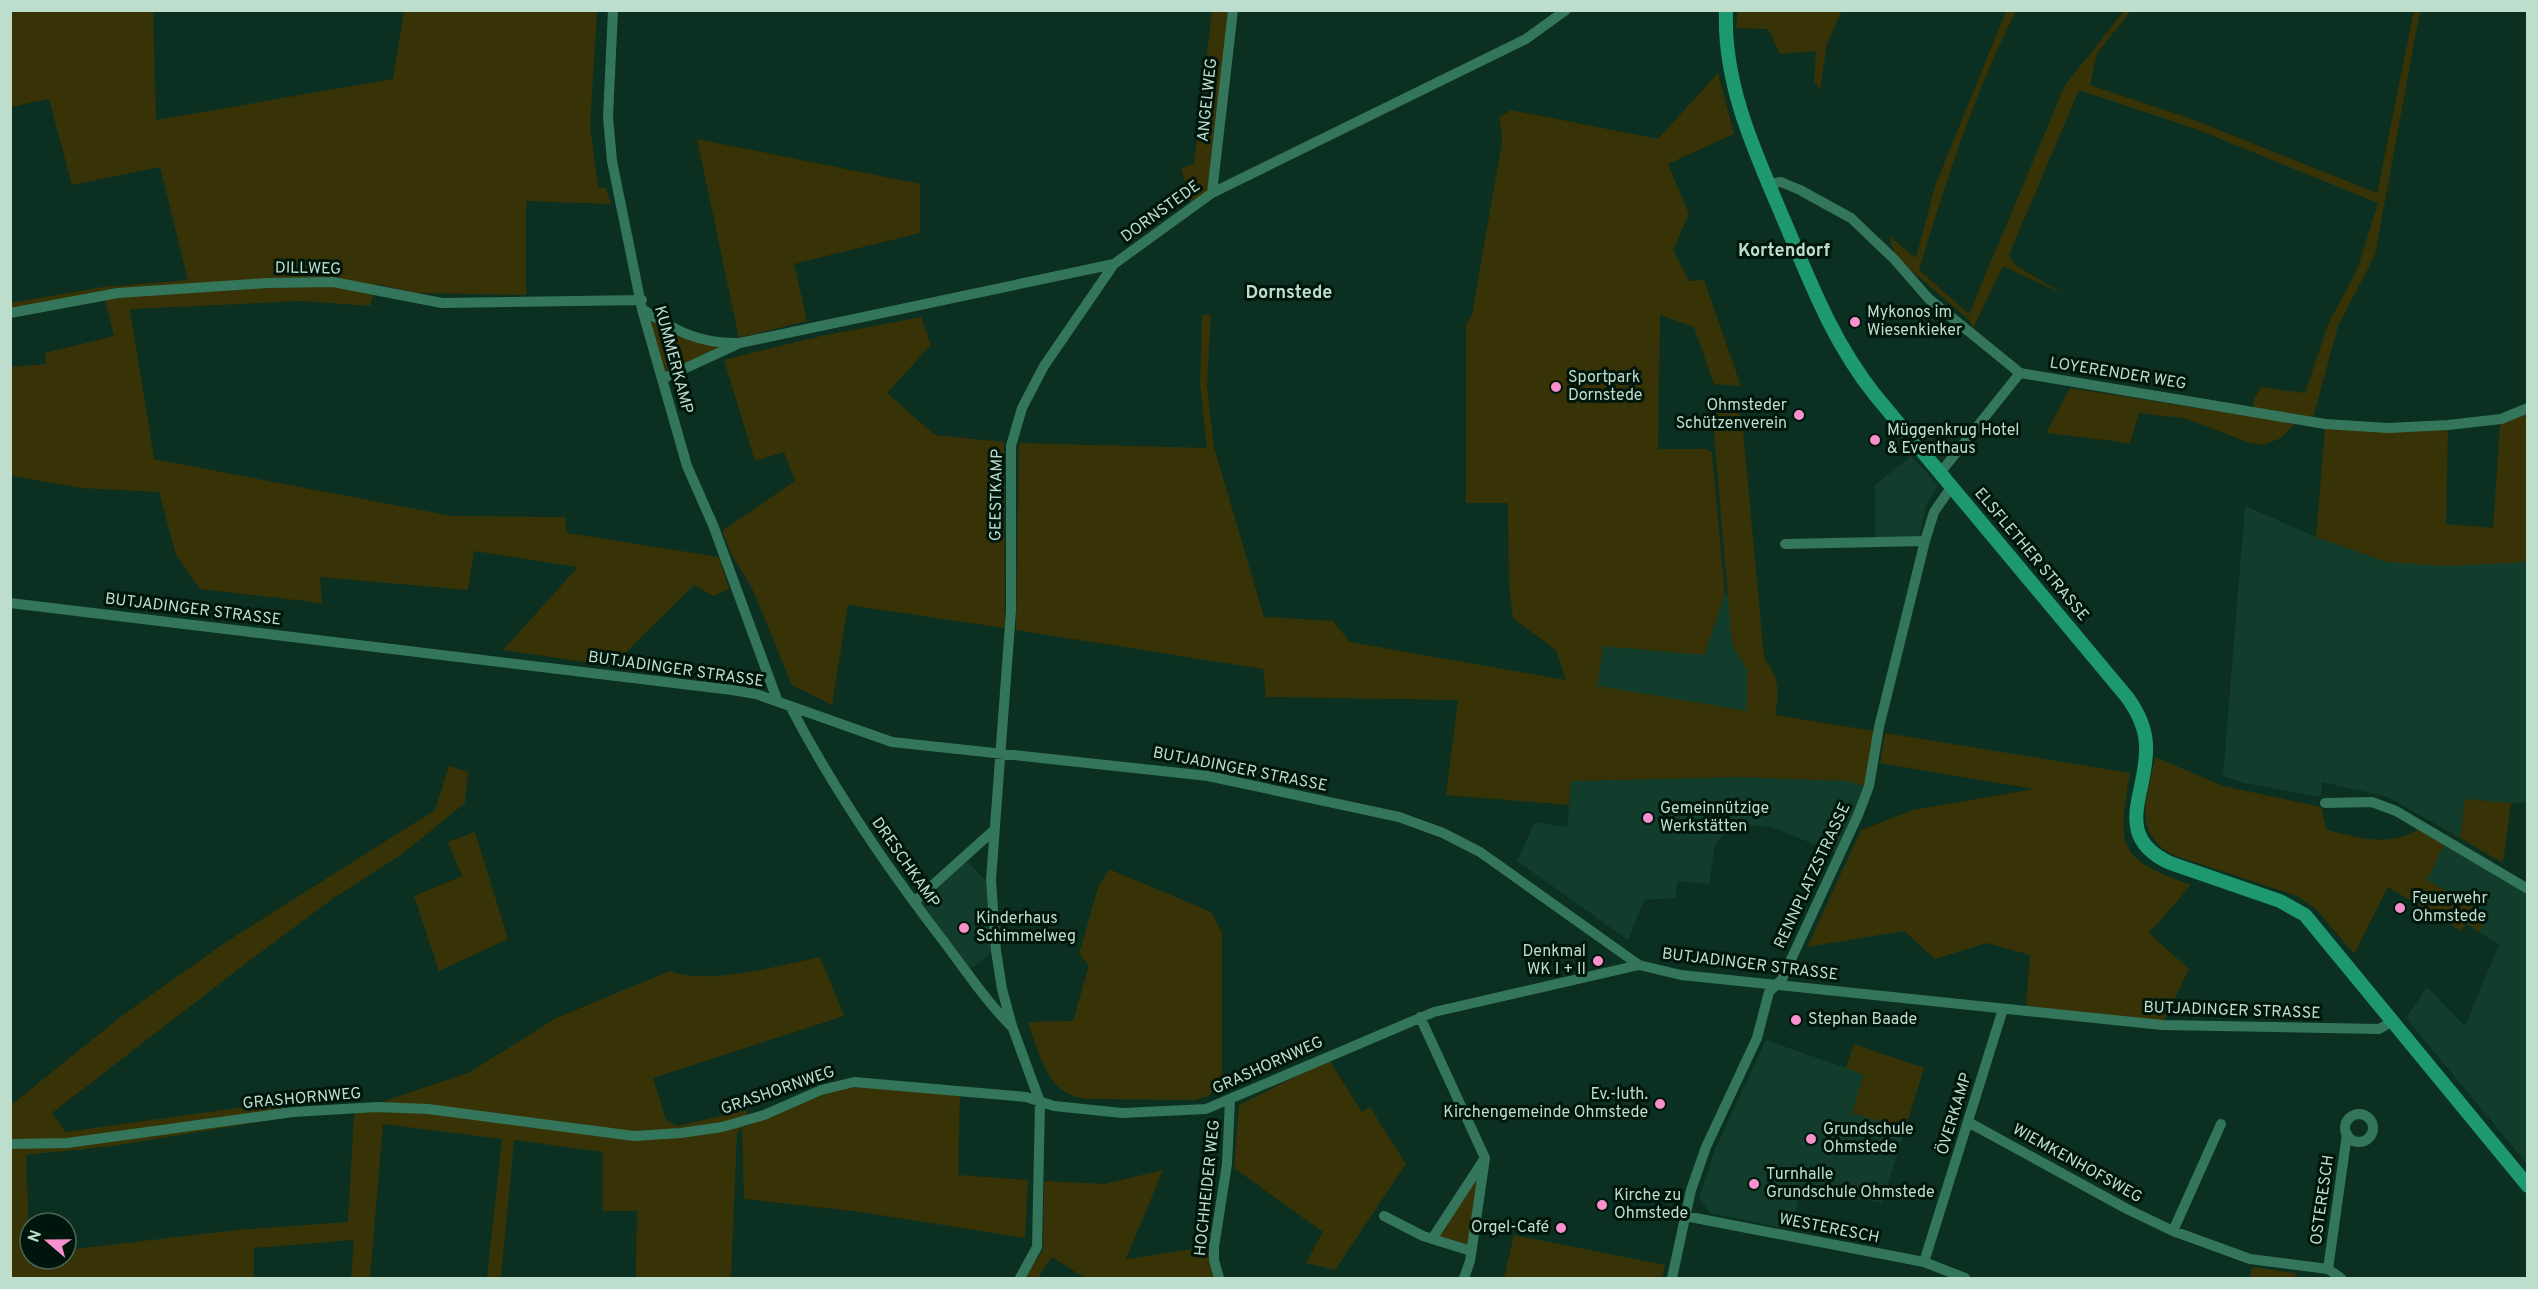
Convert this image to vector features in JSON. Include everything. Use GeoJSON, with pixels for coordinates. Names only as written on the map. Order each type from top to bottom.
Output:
{"type":"FeatureCollection","features":[{"type":"Feature","properties":{"kind":"main road","name":"ELSFLETHER STRASSE"},"geometry":{"type":"LineString","coordinates":[[1726,10],[1727,53],[1734,92],[1769,184],[1822,310],[1842,350],[1875,395],[2127,697],[2139,716],[2146,750],[2136,819],[2144,844],[2154,854],[2170,863],[2280,901],[2305,915],[2528,1186]]}},
{"type":"Feature","properties":{"kind":"street","name":"KUMMERKAMP"},"geometry":{"type":"LineString","coordinates":[[613,10],[608,117],[612,161],[642,304],[687,466],[713,525],[778,702]]}},
{"type":"Feature","properties":{"kind":"street","name":"ANGELWEG"},"geometry":{"type":"LineString","coordinates":[[1212,193],[1233,10]]}},
{"type":"Feature","properties":{"kind":"street","name":"DORNSTEDE"},"geometry":{"type":"LineString","coordinates":[[642,304],[677,332],[710,343],[740,343],[1114,264],[1212,193],[1526,39],[1566,10]]}},
{"type":"Feature","properties":{"kind":"street","name":"LOYERENDER WEG"},"geometry":{"type":"LineString","coordinates":[[1769,184],[1781,182],[1851,218],[1894,259],[1929,299],[2020,373],[2325,424],[2388,428],[2448,425],[2501,419],[2528,408]]}},
{"type":"Feature","properties":{"kind":"street","name":"GEESTKAMP"},"geometry":{"type":"LineString","coordinates":[[1012,1026],[996,951],[991,880],[1011,611],[1011,446],[1022,408],[1044,366],[1114,264]]}},
{"type":"Feature","properties":{"kind":"street","name":"DILLWEG"},"geometry":{"type":"LineString","coordinates":[[10,313],[118,292],[333,282],[442,303],[642,304]]}},
{"type":"Feature","properties":{"kind":"street","name":"DORNSTEDE"},"geometry":{"type":"LineString","coordinates":[[662,379],[740,343]]}},
{"type":"Feature","properties":{"kind":"street"},"geometry":{"type":"LineString","coordinates":[[1940,473],[2020,373]]}},
{"type":"Feature","properties":{"kind":"street","name":"RENNPLATZSTRASSE"},"geometry":{"type":"LineString","coordinates":[[1672,1278],[1685,1216],[1706,1147],[1757,1038],[1769,992],[1782,978],[1858,815],[1873,764],[1879,730],[1925,541],[1934,512],[1952,486]]}},
{"type":"Feature","properties":{"kind":"street"},"geometry":{"type":"LineString","coordinates":[[1785,544],[1925,541]]}},
{"type":"Feature","properties":{"kind":"street","name":"BUTJADINGER STRASSE"},"geometry":{"type":"LineString","coordinates":[[10,603],[732,690],[778,702],[892,742],[1157,768],[1208,776],[1399,817],[1443,833],[1480,852],[1639,965],[1681,975],[2162,1025],[2379,1029],[2393,1021]]}},
{"type":"Feature","properties":{"kind":"street","name":"DRESCHKAMP"},"geometry":{"type":"LineString","coordinates":[[790,706],[828,776],[914,902],[998,1013],[1012,1026]]}},
{"type":"Feature","properties":{"kind":"street"},"geometry":{"type":"LineString","coordinates":[[2325,802],[2372,802],[2396,811],[2528,889]]}},
{"type":"Feature","properties":{"kind":"street"},"geometry":{"type":"LineString","coordinates":[[914,902],[993,831]]}},
{"type":"Feature","properties":{"kind":"street","name":"GRASHORNWEG"},"geometry":{"type":"LineString","coordinates":[[10,1144],[67,1143],[293,1112],[377,1107],[428,1109],[634,1136],[681,1133],[722,1126],[764,1115],[821,1090],[854,1082],[1026,1097],[1054,1106],[1122,1113],[1206,1109],[1420,1017],[1475,1000],[1588,978],[1639,965]]}},
{"type":"Feature","properties":{"kind":"street","name":"ÖVERKAMP"},"geometry":{"type":"LineString","coordinates":[[1924,1262],[2003,1009]]}},
{"type":"Feature","properties":{"kind":"street"},"geometry":{"type":"LineString","coordinates":[[1420,1017],[1485,1158],[1471,1251],[1464,1278]]}},
{"type":"Feature","properties":{"kind":"street"},"geometry":{"type":"LineString","coordinates":[[1012,1026],[1040,1101],[1036,1247],[1020,1278]]}},
{"type":"Feature","properties":{"kind":"street","name":"HOCHHEIDER WEG"},"geometry":{"type":"LineString","coordinates":[[1219,1278],[1214,1260],[1214,1247],[1227,1164],[1230,1100]]}},
{"type":"Feature","properties":{"kind":"street","name":"WIEMKENHOFSWEG"},"geometry":{"type":"LineString","coordinates":[[1968,1122],[2127,1209],[2173,1231],[2250,1259],[2328,1269],[2342,1278]]}},
{"type":"Feature","properties":{"kind":"street"},"geometry":{"type":"LineString","coordinates":[[2173,1231],[2221,1124]]}},
{"type":"Feature","properties":{"kind":"street","name":"OSTERESCH"},"geometry":{"type":"LineString","coordinates":[[2328,1269],[2347,1134]]}},
{"type":"Feature","properties":{"kind":"street"},"geometry":{"type":"LineString","coordinates":[[1432,1239],[1485,1158]]}},
{"type":"Feature","properties":{"kind":"street"},"geometry":{"type":"LineString","coordinates":[[1384,1216],[1432,1239],[1471,1251]]}},
{"type":"Feature","properties":{"kind":"street","name":"WESTERESCH"},"geometry":{"type":"LineString","coordinates":[[1685,1216],[1924,1262],[1965,1278]]}},
{"type":"Feature","properties":{"kind":"shaded area"},"geometry":{"type":"Polygon","coordinates":[[[10,11],[153,11],[156,120],[393,79],[404,11],[597,11],[590,126],[598,187],[606,188],[611,204],[526,201],[526,295],[416,293],[376,284],[370,306],[302,301],[130,309],[154,459],[452,516],[565,517],[567,533],[719,557],[729,589],[713,596],[694,585],[612,666],[503,650],[578,567],[474,551],[468,590],[320,577],[322,603],[200,589],[176,555],[159,492],[82,488],[11,476],[11,367],[46,364],[45,353],[114,336],[105,299],[11,318],[11,303],[103,287],[188,280],[160,167],[72,185],[49,99],[11,107],[10,11]]]}},
{"type":"Feature","properties":{"kind":"shaded area"},"geometry":{"type":"Polygon","coordinates":[[[1212,11],[1229,11],[1210,190],[1191,203],[1181,168],[1194,164],[1212,11]]]}},
{"type":"Feature","properties":{"kind":"shaded area"},"geometry":{"type":"Polygon","coordinates":[[[1738,11],[1842,11],[1827,44],[1820,90],[1814,81],[1816,51],[1780,54],[1768,29],[1736,28],[1738,11]]]}},
{"type":"Feature","properties":{"kind":"shaded area"},"geometry":{"type":"Polygon","coordinates":[[[2006,11],[2016,11],[1974,106],[1919,270],[1969,314],[2065,85],[2124,11],[2131,11],[2097,53],[2090,85],[2194,120],[2377,193],[2414,11],[2420,11],[2375,255],[2338,326],[2313,418],[2253,407],[2254,399],[2261,387],[2305,393],[2328,324],[2357,270],[2378,203],[2193,128],[2079,90],[2009,255],[2014,264],[2065,295],[2003,266],[1973,328],[1969,320],[1896,257],[1889,236],[1916,258],[1935,186],[2006,11]]]}},
{"type":"Feature","properties":{"kind":"shaded area"},"geometry":{"type":"Polygon","coordinates":[[[1718,73],[1734,134],[1668,164],[1689,214],[1673,250],[1689,281],[1704,280],[1741,386],[1714,384],[1694,327],[1660,315],[1658,449],[1707,449],[1712,453],[1725,595],[1704,655],[1603,646],[1597,686],[1747,711],[1747,670],[1732,644],[1712,411],[1715,399],[1730,398],[1740,412],[1743,429],[1764,658],[1773,672],[1777,685],[1778,699],[1775,715],[1874,731],[1865,787],[1850,781],[1739,777],[1571,781],[1569,805],[1446,795],[1458,700],[1266,697],[1263,669],[1016,630],[1019,443],[1207,448],[1200,384],[1202,315],[1211,315],[1207,387],[1214,447],[1264,617],[1333,621],[1350,642],[1566,680],[1556,650],[1513,618],[1509,584],[1508,503],[1466,503],[1466,325],[1472,315],[1502,142],[1500,117],[1511,110],[1658,139],[1718,73]]]}},
{"type":"Feature","properties":{"kind":"shaded area"},"geometry":{"type":"Polygon","coordinates":[[[697,139],[920,184],[920,233],[794,264],[807,321],[739,338],[697,139]]]}},
{"type":"Feature","properties":{"kind":"shaded area"},"geometry":{"type":"Polygon","coordinates":[[[647,316],[683,336],[723,347],[664,372],[647,316]]]}},
{"type":"Feature","properties":{"kind":"shaded area"},"geometry":{"type":"Polygon","coordinates":[[[921,317],[931,345],[887,393],[935,435],[1004,442],[1005,628],[848,605],[832,705],[792,685],[752,588],[732,555],[722,531],[795,481],[784,452],[755,461],[724,360],[821,336],[921,317]]]}},
{"type":"Feature","properties":{"kind":"shaded area"},"geometry":{"type":"Polygon","coordinates":[[[2070,388],[2295,423],[2281,438],[2264,445],[2250,443],[2184,418],[2139,413],[2130,443],[2046,433],[2070,388]]]}},
{"type":"Feature","properties":{"kind":"shaded area"},"geometry":{"type":"Polygon","coordinates":[[[2527,412],[2527,562],[2445,566],[2387,562],[2316,537],[2325,428],[2448,429],[2446,524],[2493,528],[2500,425],[2527,412]]]}},
{"type":"Feature","properties":{"kind":"shaded area"},"geometry":{"type":"Polygon","coordinates":[[[1911,456],[1938,485],[1926,506],[1919,537],[1875,538],[1875,485],[1911,456]]]}},
{"type":"Feature","properties":{"kind":"shaded area"},"geometry":{"type":"Polygon","coordinates":[[[2245,506],[2316,537],[2387,562],[2527,562],[2527,802],[2466,799],[2460,838],[2388,797],[2322,782],[2321,797],[2244,783],[2223,776],[2245,506]]]}},
{"type":"Feature","properties":{"kind":"shaded area"},"geometry":{"type":"Polygon","coordinates":[[[1725,595],[1728,595],[1732,644],[1747,670],[1748,711],[1597,687],[1602,646],[1704,655],[1725,595]]]}},
{"type":"Feature","properties":{"kind":"shaded area"},"geometry":{"type":"Polygon","coordinates":[[[1885,733],[2130,773],[2124,818],[2124,834],[2128,847],[2136,858],[2148,867],[2191,885],[2149,933],[2189,969],[2164,1021],[2026,1007],[2030,955],[1987,943],[1935,959],[1904,931],[1807,947],[1861,830],[1913,810],[2034,789],[1880,763],[1885,733]]]}},
{"type":"Feature","properties":{"kind":"shaded area"},"geometry":{"type":"Polygon","coordinates":[[[2155,757],[2223,786],[2321,807],[2327,830],[2362,838],[2384,840],[2418,830],[2444,845],[2427,880],[2489,915],[2479,932],[2466,923],[2461,931],[2388,887],[2354,954],[2316,909],[2297,896],[2173,855],[2160,845],[2151,835],[2145,812],[2155,757]]]}},
{"type":"Feature","properties":{"kind":"shaded area"},"geometry":{"type":"Polygon","coordinates":[[[449,766],[468,772],[465,803],[401,855],[335,897],[245,964],[52,1113],[65,1132],[282,1102],[283,1118],[112,1146],[26,1155],[28,1211],[18,1211],[18,1271],[78,1271],[78,1249],[237,1230],[348,1222],[354,1114],[470,1072],[556,1018],[670,971],[685,975],[723,975],[744,973],[820,957],[844,1016],[653,1078],[666,1120],[677,1126],[748,1110],[744,1127],[835,1090],[867,1086],[960,1095],[958,1175],[1028,1180],[1025,1238],[861,1212],[744,1199],[742,1127],[737,1133],[731,1278],[636,1277],[637,1211],[603,1211],[603,1152],[514,1140],[501,1278],[487,1278],[502,1139],[383,1124],[370,1278],[351,1278],[354,1240],[254,1248],[254,1278],[11,1278],[11,1105],[123,1015],[226,942],[435,810],[449,766]]]}},
{"type":"Feature","properties":{"kind":"shaded area"},"geometry":{"type":"Polygon","coordinates":[[[1739,777],[1850,781],[1865,787],[1836,853],[1771,827],[1733,824],[1715,845],[1709,884],[1677,881],[1676,898],[1644,900],[1628,940],[1517,861],[1535,822],[1567,827],[1571,781],[1739,777]]]}},
{"type":"Feature","properties":{"kind":"shaded area"},"geometry":{"type":"Polygon","coordinates":[[[2465,799],[2511,803],[2503,863],[2460,838],[2465,799]]]}},
{"type":"Feature","properties":{"kind":"shaded area"},"geometry":{"type":"Polygon","coordinates":[[[475,832],[508,939],[439,971],[414,896],[462,876],[448,842],[475,832]]]}},
{"type":"Feature","properties":{"kind":"shaded area"},"geometry":{"type":"Polygon","coordinates":[[[2444,845],[2527,894],[2527,1164],[2406,1018],[2427,987],[2465,1026],[2499,945],[2420,893],[2444,845]]]}},
{"type":"Feature","properties":{"kind":"shaded area","name":"Kinderhaus Schimmelweg"},"geometry":{"type":"Polygon","coordinates":[[[966,860],[986,881],[992,952],[971,969],[920,903],[966,860]]]}},
{"type":"Feature","properties":{"kind":"shaded area"},"geometry":{"type":"Polygon","coordinates":[[[1109,869],[1211,912],[1222,933],[1222,1075],[1210,1095],[1195,1100],[1085,1099],[1061,1089],[1046,1071],[1028,1022],[1073,1021],[1089,965],[1079,954],[1098,888],[1109,869]]]}},
{"type":"Feature","properties":{"kind":"shaded area","name":"Grundschule Ohmstede"},"geometry":{"type":"Polygon","coordinates":[[[1766,1040],[1846,1068],[1854,1044],[1924,1068],[1882,1203],[1801,1188],[1792,1230],[1710,1213],[1699,1198],[1715,1149],[1766,1040]]]}},
{"type":"Feature","properties":{"kind":"shaded area"},"geometry":{"type":"Polygon","coordinates":[[[1854,1044],[1924,1068],[1905,1129],[1852,1113],[1864,1075],[1846,1068],[1854,1044]]]}},
{"type":"Feature","properties":{"kind":"shaded area"},"geometry":{"type":"Polygon","coordinates":[[[1329,1060],[1362,1112],[1370,1107],[1406,1164],[1335,1270],[1306,1263],[1323,1232],[1234,1168],[1239,1105],[1329,1060]]]}},
{"type":"Feature","properties":{"kind":"shaded area"},"geometry":{"type":"Polygon","coordinates":[[[1163,1170],[1126,1259],[1208,1247],[1214,1278],[1081,1278],[1082,1276],[1052,1257],[1038,1278],[1024,1278],[1043,1250],[1044,1181],[1105,1184],[1163,1170]]]}},
{"type":"Feature","properties":{"kind":"shaded area"},"geometry":{"type":"Polygon","coordinates":[[[1479,1175],[1468,1245],[1439,1236],[1479,1175]]]}},
{"type":"Feature","properties":{"kind":"shaded area"},"geometry":{"type":"Polygon","coordinates":[[[1514,1235],[1665,1265],[1662,1278],[1504,1278],[1514,1235]]]}},
{"type":"Feature","properties":{"kind":"shaded area"},"geometry":{"type":"Polygon","coordinates":[[[2252,1267],[2296,1273],[2295,1278],[2249,1278],[2252,1267]]]}},
{"type":"Feature","properties":{"kind":"place","name":"Mykonos im Wiesenkieker"},"geometry":{"type":"Point","coordinates":[1855,322]}},
{"type":"Feature","properties":{"kind":"place","name":"Sportpark Dornstede"},"geometry":{"type":"Point","coordinates":[1556,387]}},
{"type":"Feature","properties":{"kind":"place","name":"Ohmsteder Schützenverein"},"geometry":{"type":"Point","coordinates":[1799,415]}},
{"type":"Feature","properties":{"kind":"place","name":"Müggenkrug Hotel & Eventhaus"},"geometry":{"type":"Point","coordinates":[1875,440]}},
{"type":"Feature","properties":{"kind":"place","name":"Gemeinnützige Werkstätten"},"geometry":{"type":"Point","coordinates":[1648,818]}},
{"type":"Feature","properties":{"kind":"place","name":"Feuerwehr Ohmstede"},"geometry":{"type":"Point","coordinates":[2400,908]}},
{"type":"Feature","properties":{"kind":"place","name":"Kinderhaus Schimmelweg"},"geometry":{"type":"Point","coordinates":[964,928]}},
{"type":"Feature","properties":{"kind":"place","name":"Denkmal WK I + II"},"geometry":{"type":"Point","coordinates":[1598,961]}},
{"type":"Feature","properties":{"kind":"place","name":"Stephan Baade"},"geometry":{"type":"Point","coordinates":[1796,1020]}},
{"type":"Feature","properties":{"kind":"place","name":"Ev.-luth. Kirchengemeinde Ohmstede"},"geometry":{"type":"Point","coordinates":[1660,1104]}},
{"type":"Feature","properties":{"kind":"place","name":"Grundschule Ohmstede"},"geometry":{"type":"Point","coordinates":[1811,1139]}},
{"type":"Feature","properties":{"kind":"place","name":"Turnhalle Grundschule Ohmstede"},"geometry":{"type":"Point","coordinates":[1754,1184]}},
{"type":"Feature","properties":{"kind":"place","name":"Kirche zu Ohmstede"},"geometry":{"type":"Point","coordinates":[1602,1205]}},
{"type":"Feature","properties":{"kind":"place","name":"Orgel-Café"},"geometry":{"type":"Point","coordinates":[1561,1228]}},
{"type":"Feature","properties":{"kind":"district","name":"Kortendorf"},"geometry":{"type":"Point","coordinates":[1784,251]}},
{"type":"Feature","properties":{"kind":"district","name":"Dornstede"},"geometry":{"type":"Point","coordinates":[1289,293]}}]}
